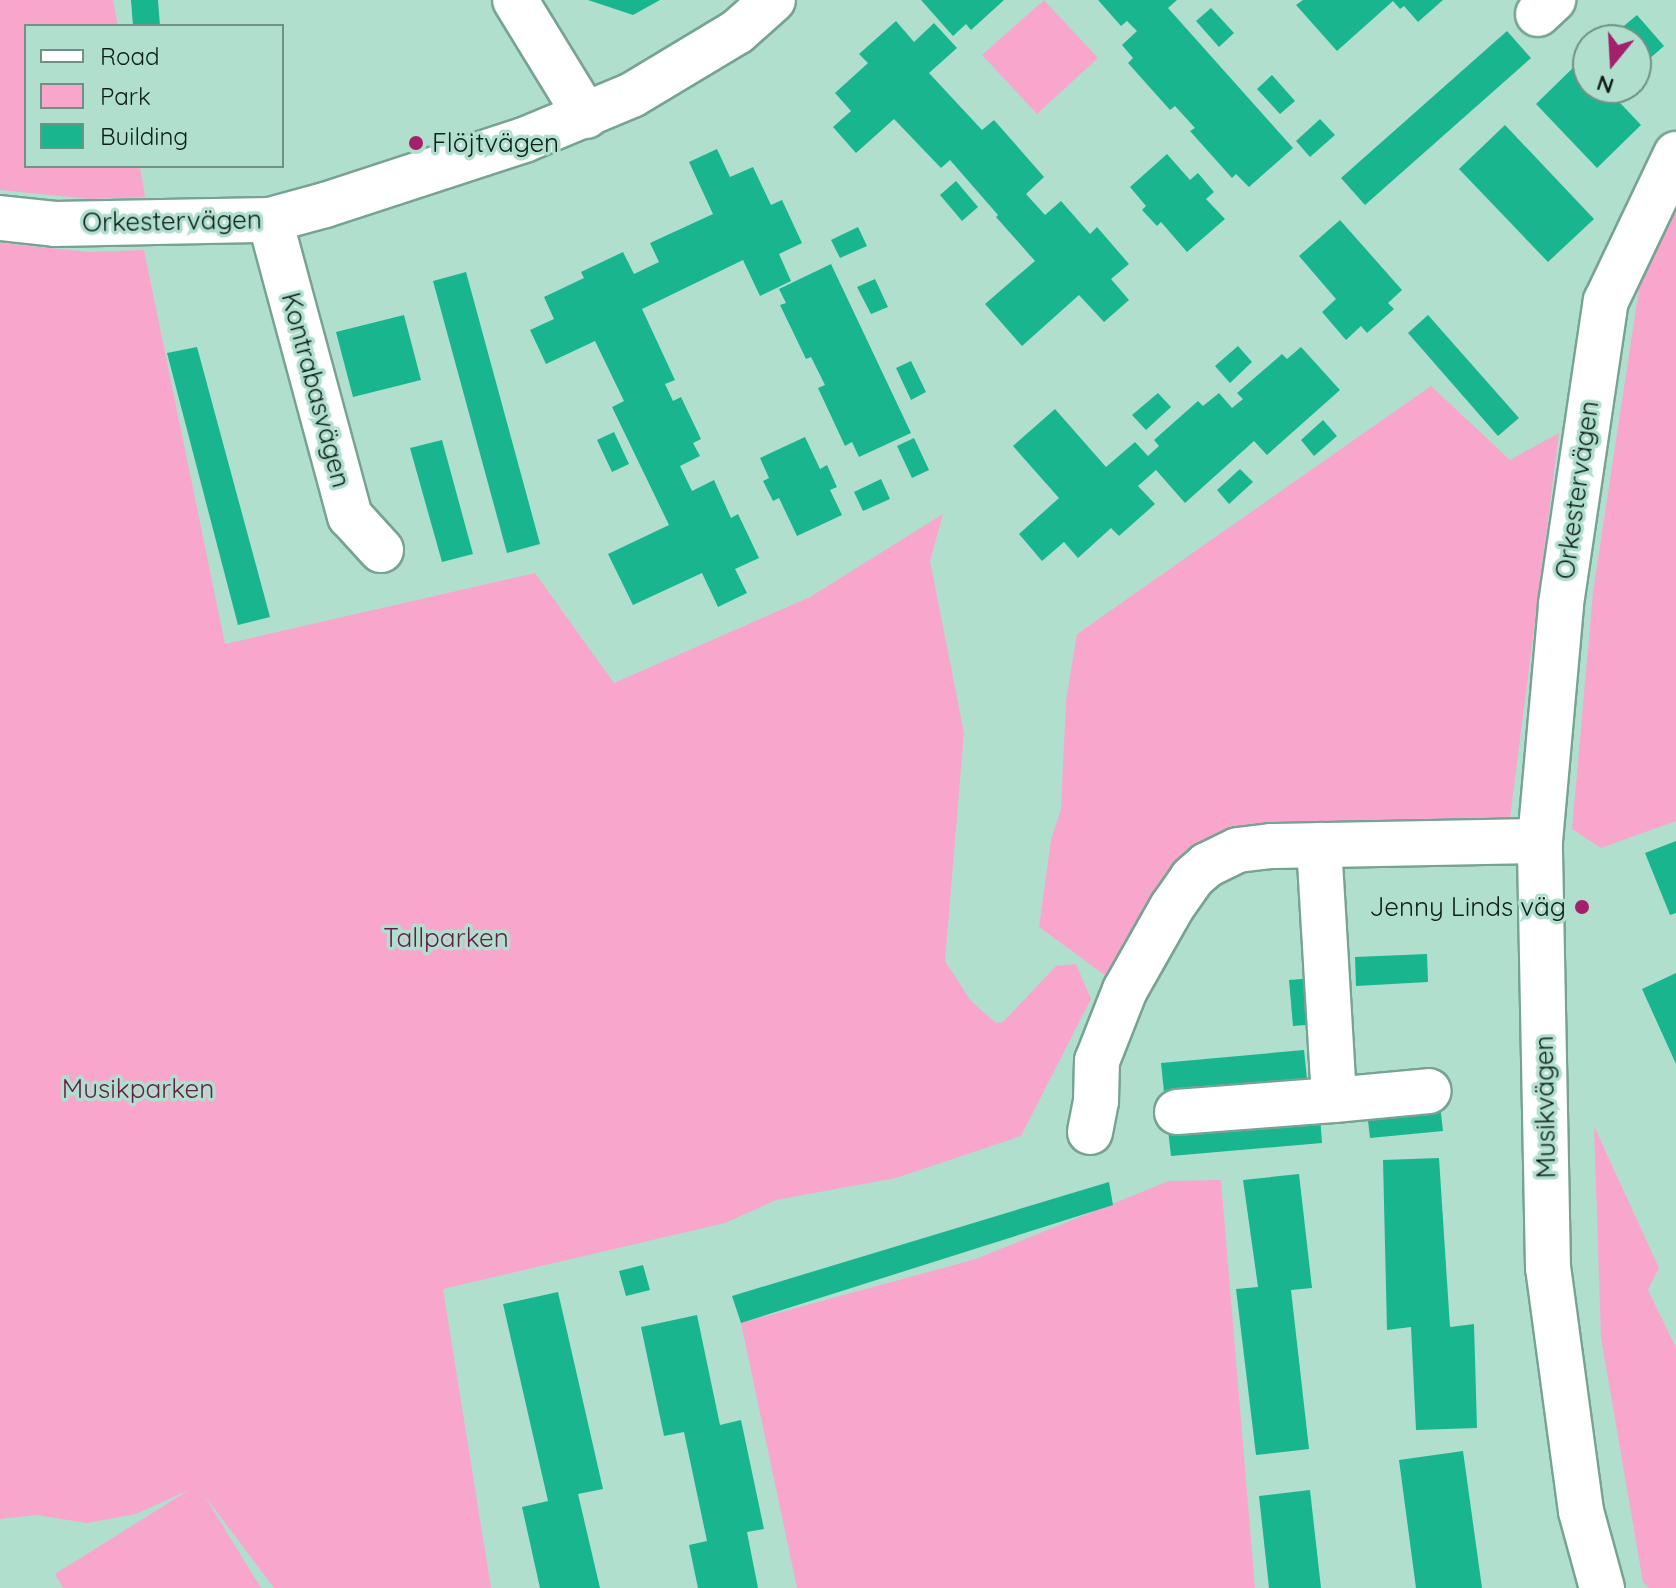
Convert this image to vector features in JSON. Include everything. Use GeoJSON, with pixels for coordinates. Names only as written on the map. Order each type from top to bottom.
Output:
{"type":"FeatureCollection","features":[{"type":"Feature","properties":{"kind":"street"},"geometry":{"type":"LineString","coordinates":[[515,0],[586,116]]}},
{"type":"Feature","properties":{"kind":"street","name":"Orkestervägen"},"geometry":{"type":"LineString","coordinates":[[0,218],[55,224],[270,220],[495,149],[586,116],[632,95],[737,32],[773,0]]}},
{"type":"Feature","properties":{"kind":"street","name":"Orkestervägen"},"geometry":{"type":"LineString","coordinates":[[1540,841],[1563,589],[1606,301],[1676,154]]}},
{"type":"Feature","properties":{"kind":"street","name":"Kontrabasvägen"},"geometry":{"type":"LineString","coordinates":[[270,220],[350,516],[381,550]]}},
{"type":"Feature","properties":{"kind":"street"},"geometry":{"type":"LineString","coordinates":[[1090,1132],[1096,1101],[1097,1061],[1120,1004],[1192,878],[1207,865],[1238,850],[1319,845],[1540,841]]}},
{"type":"Feature","properties":{"kind":"street","name":"Musikvägen"},"geometry":{"type":"LineString","coordinates":[[1540,841],[1548,1268],[1581,1511],[1602,1588]]}},
{"type":"Feature","properties":{"kind":"street"},"geometry":{"type":"LineString","coordinates":[[1319,845],[1334,1100]]}},
{"type":"Feature","properties":{"kind":"street"},"geometry":{"type":"LineString","coordinates":[[1177,1112],[1429,1091]]}},
{"type":"Feature","properties":{"kind":"green space"},"geometry":{"type":"Polygon","coordinates":[[[0,0],[113,0],[118,24],[24,24],[24,168],[140,168],[145,197],[90,199],[0,190],[0,0]]]}},
{"type":"Feature","properties":{"kind":"green space"},"geometry":{"type":"Polygon","coordinates":[[[1044,0],[1098,58],[1037,114],[982,55],[1044,0]]]}},
{"type":"Feature","properties":{"kind":"green space"},"geometry":{"type":"Polygon","coordinates":[[[1676,206],[1676,821],[1601,848],[1572,829],[1593,592],[1639,289],[1676,206]]]}},
{"type":"Feature","properties":{"kind":"green space"},"geometry":{"type":"Polygon","coordinates":[[[0,243],[89,252],[144,250],[225,644],[535,573],[614,683],[810,597],[943,514],[930,561],[964,733],[945,961],[971,1001],[996,1023],[1003,1022],[1056,966],[1076,964],[1091,999],[1021,1136],[896,1178],[776,1200],[725,1223],[443,1289],[491,1588],[274,1588],[204,1495],[261,1588],[63,1588],[55,1574],[189,1490],[136,1514],[87,1523],[36,1515],[0,1519],[0,243]]]}},
{"type":"Feature","properties":{"kind":"green space"},"geometry":{"type":"Polygon","coordinates":[[[1431,386],[1510,460],[1559,433],[1507,842],[1238,850],[1125,990],[1039,927],[1051,840],[1061,809],[1066,701],[1077,634],[1431,386]]]}},
{"type":"Feature","properties":{"kind":"green space"},"geometry":{"type":"Polygon","coordinates":[[[1594,1126],[1659,1268],[1648,1290],[1676,1348],[1676,1588],[1649,1588],[1643,1582],[1601,1338],[1594,1126]]]}},
{"type":"Feature","properties":{"kind":"green space"},"geometry":{"type":"Polygon","coordinates":[[[1221,1180],[1255,1588],[797,1588],[741,1323],[976,1259],[1169,1181],[1221,1180]]]}},
{"type":"Feature","properties":{"kind":"building"},"geometry":{"type":"Polygon","coordinates":[[[131,0],[158,0],[160,24],[133,24],[131,0]]]}},
{"type":"Feature","properties":{"kind":"building"},"geometry":{"type":"Polygon","coordinates":[[[588,0],[660,0],[633,15],[588,0]]]}},
{"type":"Feature","properties":{"kind":"building"},"geometry":{"type":"Polygon","coordinates":[[[921,0],[1004,0],[971,30],[966,24],[953,36],[921,0]]]}},
{"type":"Feature","properties":{"kind":"building"},"geometry":{"type":"Polygon","coordinates":[[[1098,0],[1177,0],[1168,8],[1293,148],[1249,187],[1236,174],[1232,178],[1190,131],[1195,128],[1175,106],[1170,110],[1128,63],[1133,58],[1122,45],[1137,31],[1127,21],[1121,26],[1098,0]]]}},
{"type":"Feature","properties":{"kind":"building"},"geometry":{"type":"Polygon","coordinates":[[[1303,0],[1443,0],[1418,22],[1404,6],[1400,9],[1393,1],[1337,51],[1296,5],[1303,0]]]}},
{"type":"Feature","properties":{"kind":"building"},"geometry":{"type":"Polygon","coordinates":[[[1211,8],[1234,33],[1219,47],[1196,21],[1211,8]]]}},
{"type":"Feature","properties":{"kind":"building"},"geometry":{"type":"Polygon","coordinates":[[[1637,15],[1645,24],[1626,24],[1637,15]]]}},
{"type":"Feature","properties":{"kind":"building"},"geometry":{"type":"Polygon","coordinates":[[[896,21],[914,42],[934,23],[957,48],[929,73],[982,130],[994,120],[1044,177],[1026,194],[1045,215],[1061,201],[1090,234],[1097,227],[1129,264],[1111,279],[1129,300],[1104,322],[1079,295],[1022,346],[985,304],[1035,261],[996,217],[998,215],[950,160],[941,168],[894,119],[856,153],[833,127],[851,111],[835,93],[868,63],[859,54],[896,21]]]}},
{"type":"Feature","properties":{"kind":"building"},"geometry":{"type":"Polygon","coordinates":[[[1507,31],[1531,58],[1365,205],[1341,178],[1507,31]]]}},
{"type":"Feature","properties":{"kind":"building"},"geometry":{"type":"Polygon","coordinates":[[[1652,32],[1664,46],[1652,56],[1652,32]]]}},
{"type":"Feature","properties":{"kind":"building"},"geometry":{"type":"Polygon","coordinates":[[[1572,69],[1572,104],[1621,104],[1641,125],[1597,168],[1536,104],[1572,69]]]}},
{"type":"Feature","properties":{"kind":"building"},"geometry":{"type":"Polygon","coordinates":[[[1272,75],[1295,101],[1280,114],[1257,89],[1272,75]]]}},
{"type":"Feature","properties":{"kind":"building"},"geometry":{"type":"Polygon","coordinates":[[[1320,119],[1335,135],[1310,157],[1296,141],[1320,119]]]}},
{"type":"Feature","properties":{"kind":"building"},"geometry":{"type":"Polygon","coordinates":[[[1505,125],[1594,219],[1548,262],[1459,169],[1505,125]]]}},
{"type":"Feature","properties":{"kind":"building"},"geometry":{"type":"Polygon","coordinates":[[[717,149],[730,177],[753,167],[771,205],[782,200],[802,243],[779,254],[791,281],[760,296],[743,260],[642,309],[675,380],[665,384],[673,401],[681,397],[701,439],[693,443],[700,456],[680,466],[692,491],[714,480],[731,518],[738,514],[759,558],[735,569],[747,593],[718,607],[702,573],[633,605],[608,554],[669,525],[612,407],[624,401],[595,341],[546,364],[530,330],[554,319],[544,297],[584,278],[581,272],[623,252],[634,274],[659,262],[650,243],[713,214],[689,162],[717,149]]]}},
{"type":"Feature","properties":{"kind":"building"},"geometry":{"type":"Polygon","coordinates":[[[1167,154],[1190,180],[1198,173],[1214,192],[1206,199],[1225,219],[1187,252],[1161,222],[1157,226],[1142,210],[1146,206],[1130,187],[1167,154]]]}},
{"type":"Feature","properties":{"kind":"building"},"geometry":{"type":"Polygon","coordinates":[[[956,181],[978,207],[962,221],[940,195],[956,181]]]}},
{"type":"Feature","properties":{"kind":"building"},"geometry":{"type":"Polygon","coordinates":[[[1340,220],[1402,290],[1388,303],[1394,309],[1367,333],[1361,326],[1346,340],[1322,312],[1336,299],[1299,256],[1340,220]]]}},
{"type":"Feature","properties":{"kind":"building"},"geometry":{"type":"Polygon","coordinates":[[[858,227],[867,246],[840,258],[831,240],[858,227]]]}},
{"type":"Feature","properties":{"kind":"building"},"geometry":{"type":"Polygon","coordinates":[[[831,264],[911,433],[859,457],[852,442],[845,446],[818,388],[825,385],[811,357],[806,359],[780,305],[786,303],[779,289],[831,264]]]}},
{"type":"Feature","properties":{"kind":"building"},"geometry":{"type":"Polygon","coordinates":[[[466,272],[540,544],[507,553],[433,281],[466,272]]]}},
{"type":"Feature","properties":{"kind":"building"},"geometry":{"type":"Polygon","coordinates":[[[875,279],[888,307],[871,314],[857,287],[875,279]]]}},
{"type":"Feature","properties":{"kind":"building"},"geometry":{"type":"Polygon","coordinates":[[[404,315],[421,380],[353,397],[336,332],[404,315]]]}},
{"type":"Feature","properties":{"kind":"building"},"geometry":{"type":"Polygon","coordinates":[[[1428,315],[1519,418],[1498,436],[1408,333],[1428,315]]]}},
{"type":"Feature","properties":{"kind":"building"},"geometry":{"type":"Polygon","coordinates":[[[1238,346],[1252,362],[1230,383],[1215,366],[1238,346]]]}},
{"type":"Feature","properties":{"kind":"building"},"geometry":{"type":"Polygon","coordinates":[[[197,347],[270,617],[238,625],[167,353],[197,347]]]}},
{"type":"Feature","properties":{"kind":"building"},"geometry":{"type":"Polygon","coordinates":[[[1301,347],[1340,390],[1267,455],[1254,441],[1185,503],[1156,470],[1138,486],[1155,504],[1119,536],[1111,528],[1078,558],[1064,542],[1042,561],[1019,534],[1059,498],[1013,446],[1055,409],[1106,467],[1135,442],[1148,456],[1159,446],[1154,440],[1198,401],[1203,406],[1219,393],[1232,408],[1243,399],[1237,393],[1282,354],[1287,359],[1301,347]]]}},
{"type":"Feature","properties":{"kind":"building"},"geometry":{"type":"Polygon","coordinates":[[[911,361],[926,392],[911,400],[896,368],[911,361]]]}},
{"type":"Feature","properties":{"kind":"building"},"geometry":{"type":"Polygon","coordinates":[[[1158,393],[1171,407],[1146,430],[1132,415],[1158,393]]]}},
{"type":"Feature","properties":{"kind":"building"},"geometry":{"type":"Polygon","coordinates":[[[1323,420],[1337,436],[1314,456],[1301,440],[1323,420]]]}},
{"type":"Feature","properties":{"kind":"building"},"geometry":{"type":"Polygon","coordinates":[[[614,432],[629,464],[612,472],[597,440],[614,432]]]}},
{"type":"Feature","properties":{"kind":"building"},"geometry":{"type":"Polygon","coordinates":[[[805,437],[820,469],[827,465],[837,487],[830,490],[842,515],[797,536],[779,498],[773,501],[763,481],[769,478],[760,458],[805,437]]]}},
{"type":"Feature","properties":{"kind":"building"},"geometry":{"type":"Polygon","coordinates":[[[914,438],[929,470],[912,478],[897,446],[914,438]]]}},
{"type":"Feature","properties":{"kind":"building"},"geometry":{"type":"Polygon","coordinates":[[[442,440],[473,554],[442,562],[410,448],[442,440]]]}},
{"type":"Feature","properties":{"kind":"building"},"geometry":{"type":"Polygon","coordinates":[[[1240,469],[1253,482],[1229,504],[1217,490],[1240,469]]]}},
{"type":"Feature","properties":{"kind":"building"},"geometry":{"type":"Polygon","coordinates":[[[881,479],[890,499],[863,511],[854,492],[881,479]]]}},
{"type":"Feature","properties":{"kind":"building"},"geometry":{"type":"Polygon","coordinates":[[[1676,841],[1676,913],[1670,915],[1645,853],[1676,841]]]}},
{"type":"Feature","properties":{"kind":"building"},"geometry":{"type":"Polygon","coordinates":[[[1427,954],[1428,982],[1356,986],[1355,957],[1427,954]]]}},
{"type":"Feature","properties":{"kind":"building"},"geometry":{"type":"Polygon","coordinates":[[[1676,973],[1676,1064],[1642,989],[1676,973]]]}},
{"type":"Feature","properties":{"kind":"building"},"geometry":{"type":"Polygon","coordinates":[[[1314,978],[1318,1024],[1293,1026],[1289,980],[1314,978]]]}},
{"type":"Feature","properties":{"kind":"building"},"geometry":{"type":"Polygon","coordinates":[[[1304,1050],[1307,1079],[1164,1092],[1161,1063],[1304,1050]]]}},
{"type":"Feature","properties":{"kind":"building"},"geometry":{"type":"Polygon","coordinates":[[[1440,1105],[1443,1131],[1370,1138],[1367,1112],[1440,1105]]]}},
{"type":"Feature","properties":{"kind":"building"},"geometry":{"type":"Polygon","coordinates":[[[1320,1116],[1322,1143],[1171,1156],[1168,1130],[1320,1116]]]}},
{"type":"Feature","properties":{"kind":"building"},"geometry":{"type":"Polygon","coordinates":[[[1439,1158],[1450,1327],[1474,1324],[1477,1428],[1416,1430],[1411,1327],[1387,1330],[1383,1160],[1439,1158]]]}},
{"type":"Feature","properties":{"kind":"building"},"geometry":{"type":"Polygon","coordinates":[[[1299,1174],[1312,1288],[1291,1290],[1309,1449],[1256,1455],[1236,1289],[1258,1287],[1243,1180],[1299,1174]]]}},
{"type":"Feature","properties":{"kind":"building"},"geometry":{"type":"Polygon","coordinates":[[[1109,1182],[1113,1205],[741,1323],[732,1296],[1109,1182]]]}},
{"type":"Feature","properties":{"kind":"building"},"geometry":{"type":"Polygon","coordinates":[[[643,1265],[650,1290],[626,1296],[619,1271],[643,1265]]]}},
{"type":"Feature","properties":{"kind":"building"},"geometry":{"type":"Polygon","coordinates":[[[558,1292],[603,1489],[578,1494],[600,1588],[540,1588],[522,1507],[548,1501],[503,1304],[558,1292]]]}},
{"type":"Feature","properties":{"kind":"building"},"geometry":{"type":"Polygon","coordinates":[[[697,1315],[720,1425],[741,1420],[764,1529],[747,1532],[758,1588],[698,1588],[689,1545],[707,1541],[684,1432],[664,1436],[641,1327],[697,1315]]]}},
{"type":"Feature","properties":{"kind":"building"},"geometry":{"type":"Polygon","coordinates":[[[1463,1451],[1482,1588],[1416,1588],[1399,1460],[1463,1451]]]}},
{"type":"Feature","properties":{"kind":"building"},"geometry":{"type":"Polygon","coordinates":[[[1310,1490],[1321,1588],[1269,1588],[1259,1496],[1310,1490]]]}},
{"type":"Feature","properties":{"kind":"place","name":"Flöjtvägen"},"geometry":{"type":"Point","coordinates":[416,143]}},
{"type":"Feature","properties":{"kind":"place","name":"Jenny Linds väg"},"geometry":{"type":"Point","coordinates":[1582,907]}},
{"type":"Feature","properties":{"kind":"park label","name":"Tallparken"},"geometry":{"type":"Point","coordinates":[446,938]}},
{"type":"Feature","properties":{"kind":"park label","name":"Musikparken"},"geometry":{"type":"Point","coordinates":[138,1089]}}]}
